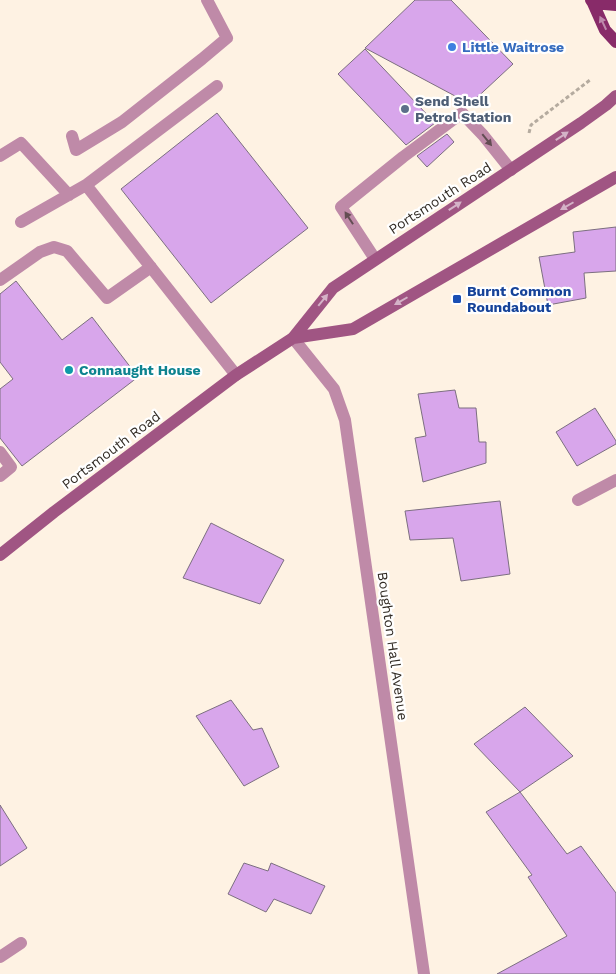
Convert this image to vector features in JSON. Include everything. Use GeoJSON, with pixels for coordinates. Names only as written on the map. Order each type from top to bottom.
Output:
{"type":"FeatureCollection","features":[{"type":"Feature","properties":{"kind":"main road"},"geometry":{"type":"LineString","coordinates":[[592,1],[616,5]]}},
{"type":"Feature","properties":{"kind":"main road"},"geometry":{"type":"LineString","coordinates":[[592,1],[605,30],[616,42]]}},
{"type":"Feature","properties":{"kind":"main road","name":"Portsmouth Road"},"geometry":{"type":"LineString","coordinates":[[0,555],[236,375],[293,338],[333,288],[581,124],[616,96]]}},
{"type":"Feature","properties":{"kind":"main road","name":"Portsmouth Road"},"geometry":{"type":"LineString","coordinates":[[293,338],[353,329],[616,177]]}},
{"type":"Feature","properties":{"kind":"street"},"geometry":{"type":"LineString","coordinates":[[72,136],[76,150],[122,122],[202,60],[227,38],[207,0]]}},
{"type":"Feature","properties":{"kind":"street"},"geometry":{"type":"LineString","coordinates":[[21,222],[86,185],[217,86]]}},
{"type":"Feature","properties":{"kind":"street"},"geometry":{"type":"LineString","coordinates":[[375,259],[341,206],[462,113],[483,135],[511,170]]}},
{"type":"Feature","properties":{"kind":"street"},"geometry":{"type":"LineString","coordinates":[[0,156],[21,143],[69,195]]}},
{"type":"Feature","properties":{"kind":"street"},"geometry":{"type":"LineString","coordinates":[[86,185],[236,375]]}},
{"type":"Feature","properties":{"kind":"street"},"geometry":{"type":"LineString","coordinates":[[0,280],[40,252],[54,247],[67,251],[107,298],[151,267]]}},
{"type":"Feature","properties":{"kind":"street","name":"Boughton Hall Avenue"},"geometry":{"type":"LineString","coordinates":[[293,338],[334,389],[345,420],[424,974]]}},
{"type":"Feature","properties":{"kind":"street"},"geometry":{"type":"LineString","coordinates":[[0,452],[11,467],[0,476]]}},
{"type":"Feature","properties":{"kind":"street"},"geometry":{"type":"LineString","coordinates":[[578,500],[616,480]]}},
{"type":"Feature","properties":{"kind":"street"},"geometry":{"type":"LineString","coordinates":[[0,957],[21,943]]}},
{"type":"Feature","properties":{"kind":"building"},"geometry":{"type":"Polygon","coordinates":[[[415,0],[451,0],[513,64],[470,104],[365,48],[415,0]]]}},
{"type":"Feature","properties":{"kind":"building"},"geometry":{"type":"Polygon","coordinates":[[[365,49],[435,123],[406,145],[338,74],[365,49]]]}},
{"type":"Feature","properties":{"kind":"building"},"geometry":{"type":"Polygon","coordinates":[[[217,113],[308,228],[211,303],[121,189],[217,113]]]}},
{"type":"Feature","properties":{"kind":"building"},"geometry":{"type":"Polygon","coordinates":[[[447,134],[454,142],[427,167],[417,156],[447,134]]]}},
{"type":"Feature","properties":{"kind":"building"},"geometry":{"type":"Polygon","coordinates":[[[616,227],[616,271],[584,273],[586,298],[548,305],[539,257],[575,252],[573,232],[616,227]]]}},
{"type":"Feature","properties":{"kind":"building","name":"Connaught House"},"geometry":{"type":"Polygon","coordinates":[[[16,281],[62,340],[92,317],[138,377],[22,466],[0,438],[0,389],[13,379],[0,362],[0,294],[16,281]]]}},
{"type":"Feature","properties":{"kind":"building"},"geometry":{"type":"Polygon","coordinates":[[[455,390],[459,408],[476,408],[479,442],[486,442],[486,463],[423,482],[415,438],[426,436],[418,394],[455,390]]]}},
{"type":"Feature","properties":{"kind":"building"},"geometry":{"type":"Polygon","coordinates":[[[595,408],[616,441],[616,444],[577,466],[556,432],[595,408]]]}},
{"type":"Feature","properties":{"kind":"building"},"geometry":{"type":"Polygon","coordinates":[[[500,501],[510,574],[461,581],[453,538],[410,540],[405,511],[500,501]]]}},
{"type":"Feature","properties":{"kind":"building"},"geometry":{"type":"Polygon","coordinates":[[[211,523],[284,560],[260,604],[183,578],[211,523]]]}},
{"type":"Feature","properties":{"kind":"building"},"geometry":{"type":"Polygon","coordinates":[[[231,700],[253,730],[262,728],[279,767],[244,786],[196,716],[231,700]]]}},
{"type":"Feature","properties":{"kind":"building"},"geometry":{"type":"Polygon","coordinates":[[[525,707],[573,756],[520,792],[474,744],[525,707]]]}},
{"type":"Feature","properties":{"kind":"building"},"geometry":{"type":"Polygon","coordinates":[[[520,792],[567,854],[581,846],[616,893],[616,974],[497,974],[567,936],[528,877],[532,875],[486,812],[520,792]]]}},
{"type":"Feature","properties":{"kind":"building"},"geometry":{"type":"Polygon","coordinates":[[[0,805],[27,848],[0,866],[0,805]]]}},
{"type":"Feature","properties":{"kind":"building"},"geometry":{"type":"Polygon","coordinates":[[[244,863],[268,871],[271,863],[325,886],[311,914],[274,899],[266,912],[228,894],[244,863]]]}},
{"type":"Feature","properties":{"kind":"place","name":"Little Waitrose"},"geometry":{"type":"Point","coordinates":[452,47]}},
{"type":"Feature","properties":{"kind":"place","name":"Send Shell Petrol Station"},"geometry":{"type":"Point","coordinates":[405,109]}},
{"type":"Feature","properties":{"kind":"place","name":"Burnt Common Roundabout"},"geometry":{"type":"Point","coordinates":[457,299]}},
{"type":"Feature","properties":{"kind":"place","name":"Connaught House"},"geometry":{"type":"Point","coordinates":[69,370]}}]}
